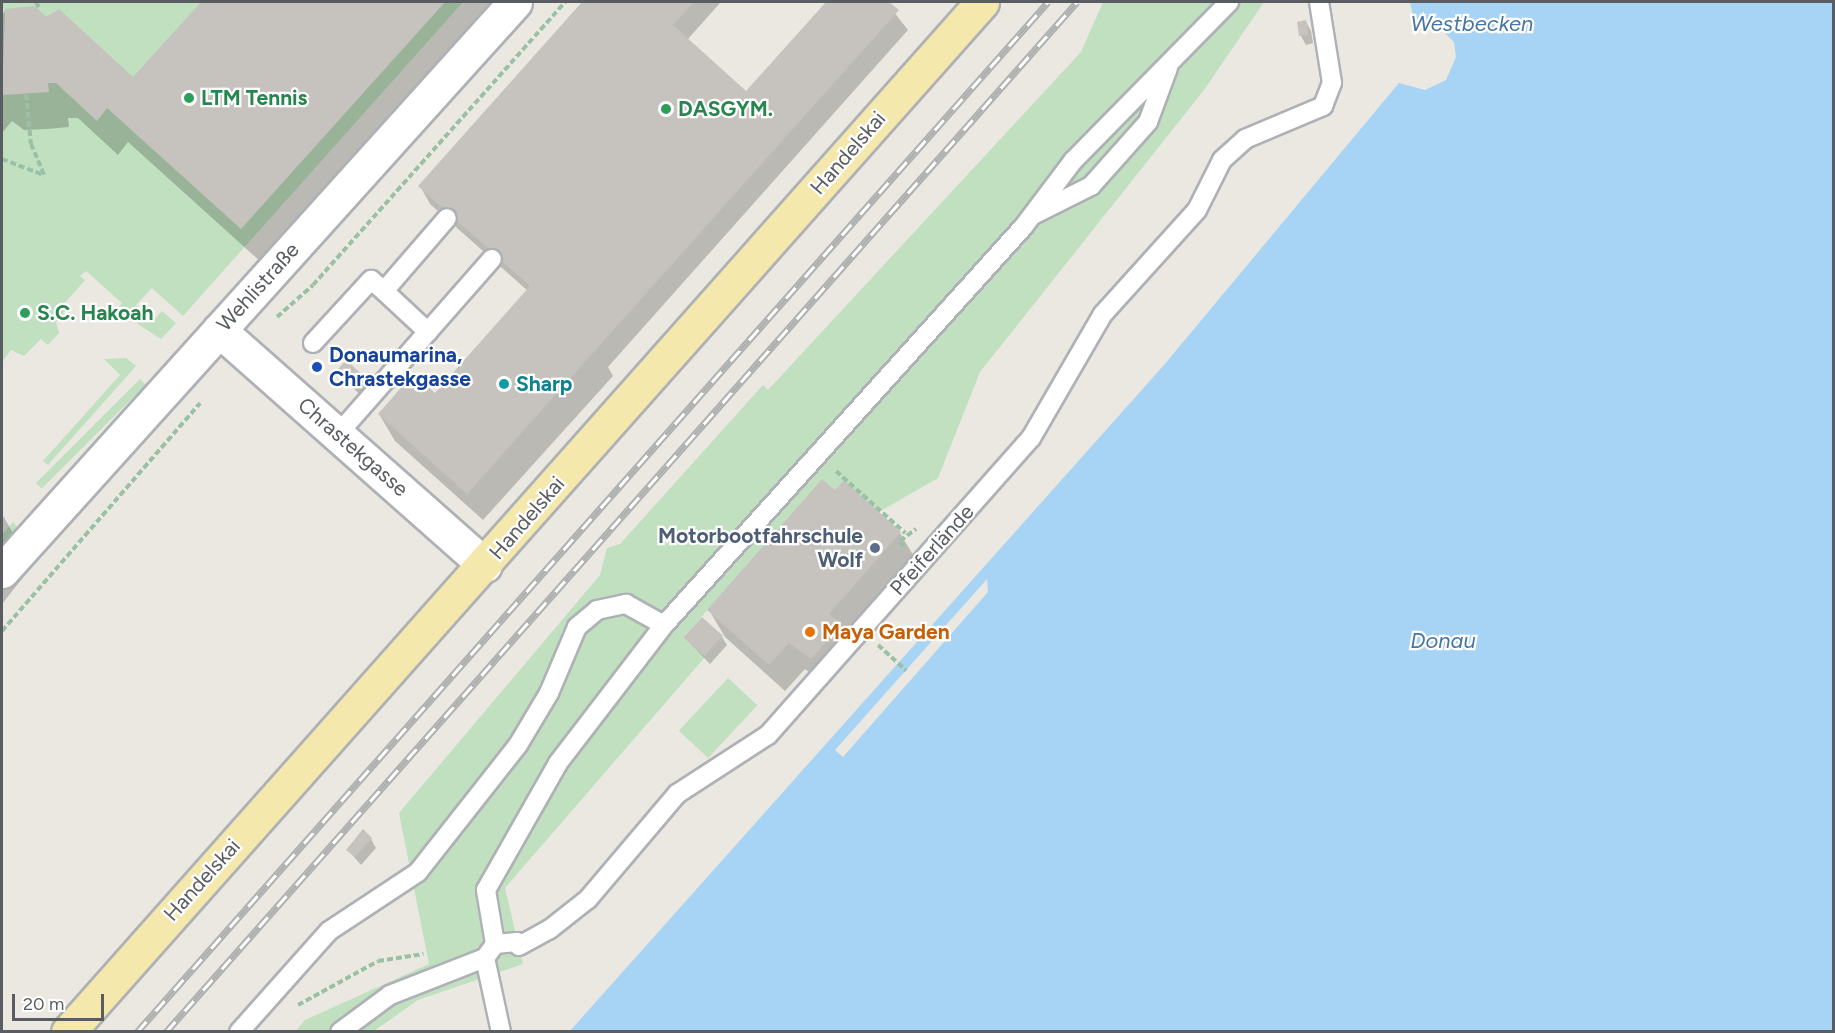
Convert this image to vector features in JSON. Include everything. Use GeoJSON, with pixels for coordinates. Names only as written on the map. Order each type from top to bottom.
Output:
{"type":"FeatureCollection","features":[{"type":"Feature","properties":{"kind":"main road","name":"Handelskai"},"geometry":{"type":"LineString","coordinates":[[68,1032],[485,565],[972,5]]}},
{"type":"Feature","properties":{"kind":"street","name":"Wehlistraße"},"geometry":{"type":"LineString","coordinates":[[2,572],[515,2]]}},
{"type":"Feature","properties":{"kind":"street","name":"Chrastekgasse"},"geometry":{"type":"LineString","coordinates":[[219,330],[485,565]]}},
{"type":"Feature","properties":{"kind":"lane"},"geometry":{"type":"LineString","coordinates":[[501,1032],[490,951],[486,890],[558,763],[664,625],[1031,217],[1073,161],[1229,2]]}},
{"type":"Feature","properties":{"kind":"lane","name":"Pfeiferlände"},"geometry":{"type":"LineString","coordinates":[[490,951],[517,942],[519,946],[588,899],[677,794],[768,735],[1031,438],[1103,314],[1197,210],[1222,160],[1245,139],[1323,106],[1332,83],[1319,2]]}},
{"type":"Feature","properties":{"kind":"lane"},"geometry":{"type":"LineString","coordinates":[[1031,217],[1091,186],[1148,122],[1170,62]]}},
{"type":"Feature","properties":{"kind":"lane"},"geometry":{"type":"LineString","coordinates":[[384,291],[447,218]]}},
{"type":"Feature","properties":{"kind":"lane"},"geometry":{"type":"LineString","coordinates":[[338,434],[492,259]]}},
{"type":"Feature","properties":{"kind":"lane"},"geometry":{"type":"LineString","coordinates":[[313,343],[371,280],[428,332]]}},
{"type":"Feature","properties":{"kind":"lane"},"geometry":{"type":"LineString","coordinates":[[239,1032],[329,931],[418,872],[519,745],[549,693],[577,627],[597,610],[626,604],[664,625]]}},
{"type":"Feature","properties":{"kind":"lane"},"geometry":{"type":"LineString","coordinates":[[340,1032],[390,996],[490,951]]}},
{"type":"Feature","properties":{"kind":"path"},"geometry":{"type":"LineString","coordinates":[[36,2],[39,8]]}},
{"type":"Feature","properties":{"kind":"path"},"geometry":{"type":"LineString","coordinates":[[270,324],[313,285],[565,2]]}},
{"type":"Feature","properties":{"kind":"path"},"geometry":{"type":"LineString","coordinates":[[2,159],[44,175],[31,144],[26,94]]}},
{"type":"Feature","properties":{"kind":"path"},"geometry":{"type":"LineString","coordinates":[[2,631],[206,396]]}},
{"type":"Feature","properties":{"kind":"path"},"geometry":{"type":"LineString","coordinates":[[817,454],[905,533],[900,541]]}},
{"type":"Feature","properties":{"kind":"path"},"geometry":{"type":"LineString","coordinates":[[860,630],[906,670]]}},
{"type":"Feature","properties":{"kind":"path"},"geometry":{"type":"LineString","coordinates":[[291,1009],[378,961]]}},
{"type":"Feature","properties":{"kind":"green space","name":"LTM Tennis"},"geometry":{"type":"Polygon","coordinates":[[[2,2],[463,2],[183,316],[152,288],[136,305],[153,321],[162,311],[176,323],[161,339],[130,319],[108,321],[122,303],[86,271],[80,276],[85,280],[63,305],[67,309],[56,322],[59,333],[48,345],[41,339],[24,356],[11,350],[2,362],[2,2]]]}},
{"type":"Feature","properties":{"kind":"green space"},"geometry":{"type":"Polygon","coordinates":[[[1103,2],[1264,2],[1204,90],[980,372],[938,478],[879,512],[844,480],[835,490],[822,479],[683,638],[705,657],[505,888],[523,964],[418,1000],[374,1031],[295,1032],[305,1020],[429,964],[399,813],[600,575],[607,548],[620,544],[763,385],[768,390],[1081,52],[1103,2]]]}},
{"type":"Feature","properties":{"kind":"green space"},"geometry":{"type":"Polygon","coordinates":[[[126,358],[136,366],[48,465],[43,461],[120,375],[104,359],[126,358]]]}},
{"type":"Feature","properties":{"kind":"green space"},"geometry":{"type":"Polygon","coordinates":[[[140,379],[146,385],[42,489],[36,483],[140,379]]]}},
{"type":"Feature","properties":{"kind":"green space"},"geometry":{"type":"Polygon","coordinates":[[[13,522],[18,528],[2,545],[2,535],[13,522]]]}},
{"type":"Feature","properties":{"kind":"green space"},"geometry":{"type":"Polygon","coordinates":[[[728,678],[757,705],[708,758],[679,731],[728,678]]]}},
{"type":"Feature","properties":{"kind":"water","name":"Donau"},"geometry":{"type":"Polygon","coordinates":[[[1410,2],[1833,2],[1833,1031],[569,1032],[1164,365],[1399,83],[1425,90],[1446,80],[1456,57],[1454,42],[1436,24],[1414,21],[1410,2]]]}},
{"type":"Feature","properties":{"kind":"pier"},"geometry":{"type":"Polygon","coordinates":[[[987,579],[988,592],[843,757],[835,750],[987,579]]]}},
{"type":"Feature","properties":{"kind":"building"},"geometry":{"type":"Polygon","coordinates":[[[201,2],[445,2],[241,229],[107,108],[97,121],[56,83],[48,83],[49,92],[2,95],[5,9],[35,6],[46,17],[59,9],[133,77],[201,2]]]}},
{"type":"Feature","properties":{"kind":"building"},"geometry":{"type":"Polygon","coordinates":[[[582,2],[694,2],[673,25],[746,91],[826,2],[889,2],[899,10],[467,494],[378,414],[413,374],[435,393],[530,286],[418,186],[582,2]]]}},
{"type":"Feature","properties":{"kind":"building"},"geometry":{"type":"Polygon","coordinates":[[[1306,20],[1309,35],[1299,36],[1297,22],[1306,20]]]}},
{"type":"Feature","properties":{"kind":"building"},"geometry":{"type":"Polygon","coordinates":[[[346,360],[366,378],[356,389],[336,371],[346,360]]]}},
{"type":"Feature","properties":{"kind":"building"},"geometry":{"type":"Polygon","coordinates":[[[822,479],[835,490],[844,480],[901,532],[829,614],[842,624],[811,659],[789,643],[769,665],[707,610],[822,479]]]}},
{"type":"Feature","properties":{"kind":"building"},"geometry":{"type":"Polygon","coordinates":[[[702,617],[723,636],[704,657],[683,638],[702,617]]]}},
{"type":"Feature","properties":{"kind":"building"},"geometry":{"type":"Polygon","coordinates":[[[363,829],[372,838],[355,857],[346,850],[363,829]]]}},
{"type":"Feature","properties":{"kind":"railway"},"geometry":{"type":"LineString","coordinates":[[137,1032],[1048,2]]}},
{"type":"Feature","properties":{"kind":"railway"},"geometry":{"type":"LineString","coordinates":[[166,1032],[1077,2]]}},
{"type":"Feature","properties":{"kind":"place","name":"LTM Tennis"},"geometry":{"type":"Point","coordinates":[189,98]}},
{"type":"Feature","properties":{"kind":"place","name":"DASGYM."},"geometry":{"type":"Point","coordinates":[666,109]}},
{"type":"Feature","properties":{"kind":"place","name":"S.C. Hakoah"},"geometry":{"type":"Point","coordinates":[25,313]}},
{"type":"Feature","properties":{"kind":"place","name":"Donaumarina, Chrastekgasse"},"geometry":{"type":"Point","coordinates":[317,367]}},
{"type":"Feature","properties":{"kind":"place","name":"Sharp"},"geometry":{"type":"Point","coordinates":[504,384]}},
{"type":"Feature","properties":{"kind":"place","name":"Motorbootfahrschule Wolf"},"geometry":{"type":"Point","coordinates":[875,548]}},
{"type":"Feature","properties":{"kind":"place","name":"Maya Garden"},"geometry":{"type":"Point","coordinates":[810,632]}},
{"type":"Feature","properties":{"kind":"water label","name":"Westbecken"},"geometry":{"type":"Point","coordinates":[1472,24]}}]}
